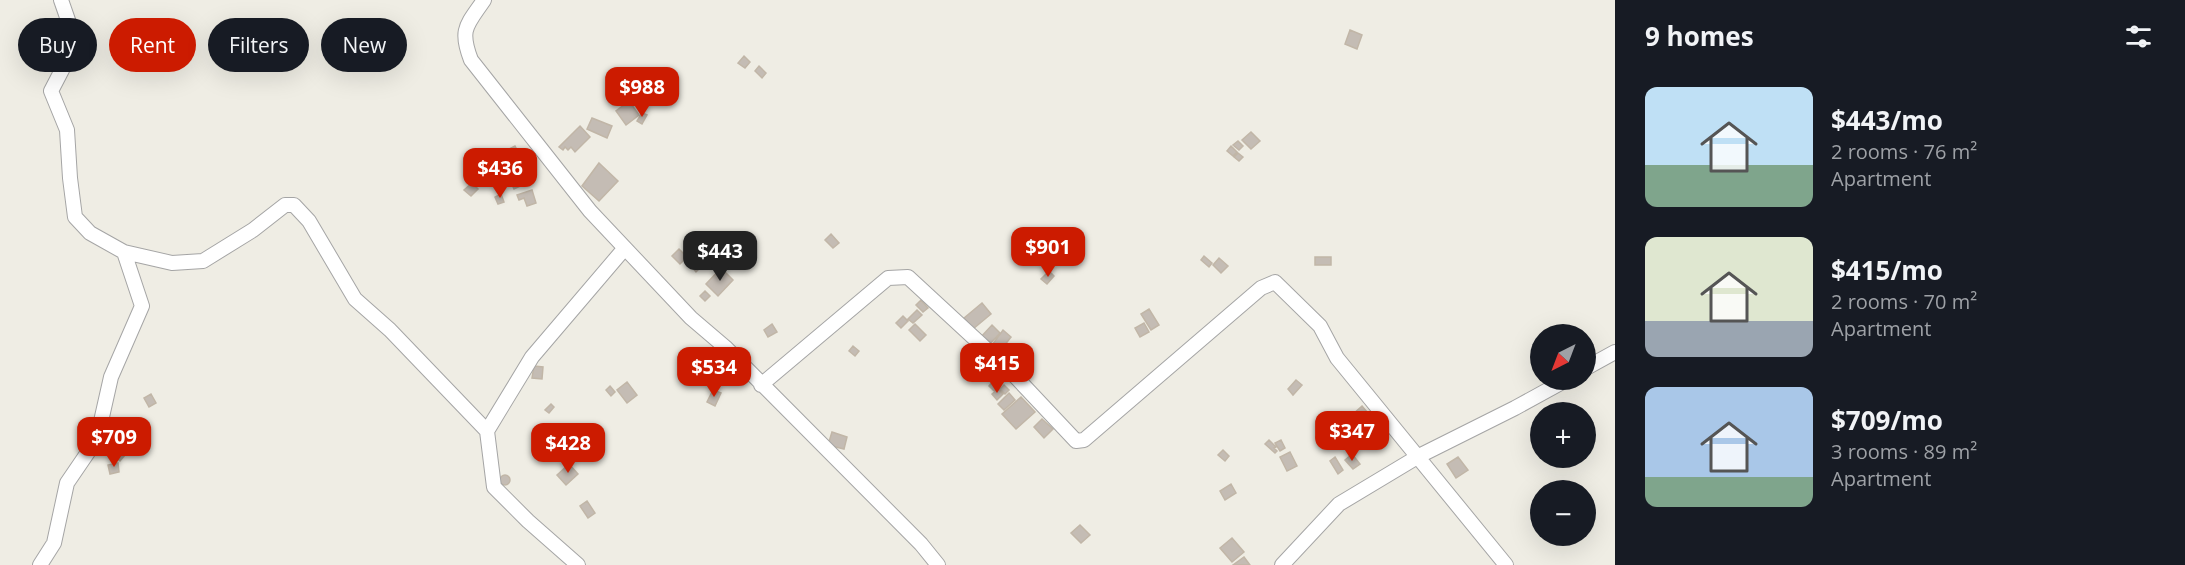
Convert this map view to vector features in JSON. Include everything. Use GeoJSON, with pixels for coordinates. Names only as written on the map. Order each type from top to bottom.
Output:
{"type":"FeatureCollection","features":[{"type":"Feature","properties":{"kind":"street"},"geometry":{"type":"LineString","coordinates":[[61,0],[76,43],[51,91],[67,130],[75,217],[90,233],[124,252],[172,263],[203,261],[253,230],[285,205],[294,205],[309,221],[355,299],[390,330],[488,431]]}},
{"type":"Feature","properties":{"kind":"street"},"geometry":{"type":"LineString","coordinates":[[484,0],[466,25],[465,43],[471,60],[590,211],[691,318],[725,347],[921,544],[938,565]]}},
{"type":"Feature","properties":{"kind":"street"},"geometry":{"type":"LineString","coordinates":[[578,565],[494,487],[488,431],[532,357],[624,249]]}},
{"type":"Feature","properties":{"kind":"street"},"geometry":{"type":"LineString","coordinates":[[40,565],[54,543],[67,483],[97,439],[111,377],[141,306],[124,252]]}},
{"type":"Feature","properties":{"kind":"street"},"geometry":{"type":"LineString","coordinates":[[761,385],[888,278],[908,277],[1012,374],[1076,441],[1084,440],[1261,288],[1275,282],[1320,326],[1337,358],[1506,565]]}},
{"type":"Feature","properties":{"kind":"street"},"geometry":{"type":"LineString","coordinates":[[1596,362],[1615,352]]}},
{"type":"Feature","properties":{"kind":"street"},"geometry":{"type":"LineString","coordinates":[[1282,565],[1339,504],[1419,456],[1548,390]]}},
{"type":"Feature","properties":{"kind":"building"},"geometry":{"type":"Polygon","coordinates":[[[1350,30],[1362,35],[1357,49],[1345,44],[1350,30]]]}},
{"type":"Feature","properties":{"kind":"building"},"geometry":{"type":"Polygon","coordinates":[[[744,56],[750,62],[745,68],[738,63],[744,56]]]}},
{"type":"Feature","properties":{"kind":"building"},"geometry":{"type":"Polygon","coordinates":[[[759,66],[766,73],[762,78],[755,71],[759,66]]]}},
{"type":"Feature","properties":{"kind":"building"},"geometry":{"type":"Polygon","coordinates":[[[629,90],[635,93],[632,100],[626,97],[629,90]]]}},
{"type":"Feature","properties":{"kind":"building"},"geometry":{"type":"Polygon","coordinates":[[[629,101],[639,115],[626,125],[616,111],[629,101]]]}},
{"type":"Feature","properties":{"kind":"building"},"geometry":{"type":"Polygon","coordinates":[[[642,113],[647,115],[642,124],[637,121],[642,113]]]}},
{"type":"Feature","properties":{"kind":"building"},"geometry":{"type":"Polygon","coordinates":[[[592,118],[612,126],[607,138],[587,129],[592,118]]]}},
{"type":"Feature","properties":{"kind":"building"},"geometry":{"type":"Polygon","coordinates":[[[580,126],[590,137],[575,152],[571,147],[568,150],[565,147],[563,150],[559,147],[580,126]]]}},
{"type":"Feature","properties":{"kind":"building"},"geometry":{"type":"Polygon","coordinates":[[[1251,132],[1260,141],[1251,149],[1242,140],[1251,132]]]}},
{"type":"Feature","properties":{"kind":"building"},"geometry":{"type":"Polygon","coordinates":[[[1238,141],[1243,146],[1239,150],[1233,145],[1238,141]]]}},
{"type":"Feature","properties":{"kind":"building"},"geometry":{"type":"Polygon","coordinates":[[[515,146],[525,165],[498,179],[488,160],[515,146]]]}},
{"type":"Feature","properties":{"kind":"building"},"geometry":{"type":"Polygon","coordinates":[[[1231,146],[1237,152],[1233,156],[1227,151],[1231,146]]]}},
{"type":"Feature","properties":{"kind":"building"},"geometry":{"type":"Polygon","coordinates":[[[1238,153],[1243,157],[1239,161],[1234,157],[1238,153]]]}},
{"type":"Feature","properties":{"kind":"building"},"geometry":{"type":"Polygon","coordinates":[[[599,163],[618,181],[599,201],[582,186],[599,163]]]}},
{"type":"Feature","properties":{"kind":"building"},"geometry":{"type":"Polygon","coordinates":[[[525,173],[529,182],[514,189],[510,180],[525,173]]]}},
{"type":"Feature","properties":{"kind":"building"},"geometry":{"type":"Polygon","coordinates":[[[472,183],[478,189],[471,196],[464,190],[472,183]]]}},
{"type":"Feature","properties":{"kind":"building"},"geometry":{"type":"Polygon","coordinates":[[[532,190],[536,203],[527,206],[524,198],[519,200],[517,195],[532,190]]]}},
{"type":"Feature","properties":{"kind":"building"},"geometry":{"type":"Polygon","coordinates":[[[501,194],[504,202],[498,204],[495,197],[501,194]]]}},
{"type":"Feature","properties":{"kind":"building"},"geometry":{"type":"Polygon","coordinates":[[[831,234],[839,243],[833,248],[825,240],[831,234]]]}},
{"type":"Feature","properties":{"kind":"building"},"geometry":{"type":"Polygon","coordinates":[[[695,244],[703,252],[694,260],[686,252],[695,244]]]}},
{"type":"Feature","properties":{"kind":"building"},"geometry":{"type":"Polygon","coordinates":[[[679,249],[687,257],[680,264],[672,256],[679,249]]]}},
{"type":"Feature","properties":{"kind":"building"},"geometry":{"type":"Polygon","coordinates":[[[1204,256],[1212,263],[1209,267],[1201,260],[1204,256]]]}},
{"type":"Feature","properties":{"kind":"building"},"geometry":{"type":"Polygon","coordinates":[[[1315,257],[1331,257],[1331,265],[1315,265],[1315,257]]]}},
{"type":"Feature","properties":{"kind":"building"},"geometry":{"type":"Polygon","coordinates":[[[728,258],[734,263],[730,268],[724,263],[728,258]]]}},
{"type":"Feature","properties":{"kind":"building"},"geometry":{"type":"Polygon","coordinates":[[[1219,258],[1228,266],[1221,273],[1213,265],[1219,258]]]}},
{"type":"Feature","properties":{"kind":"building"},"geometry":{"type":"Polygon","coordinates":[[[697,260],[702,266],[696,272],[691,266],[697,260]]]}},
{"type":"Feature","properties":{"kind":"building"},"geometry":{"type":"Polygon","coordinates":[[[721,268],[733,280],[718,296],[706,284],[721,268]]]}},
{"type":"Feature","properties":{"kind":"building"},"geometry":{"type":"Polygon","coordinates":[[[1049,271],[1054,276],[1047,284],[1041,279],[1049,271]]]}},
{"type":"Feature","properties":{"kind":"building"},"geometry":{"type":"Polygon","coordinates":[[[705,291],[710,296],[705,301],[700,296],[705,291]]]}},
{"type":"Feature","properties":{"kind":"building"},"geometry":{"type":"Polygon","coordinates":[[[921,300],[928,308],[923,312],[916,305],[921,300]]]}},
{"type":"Feature","properties":{"kind":"building"},"geometry":{"type":"Polygon","coordinates":[[[982,303],[991,314],[973,329],[964,318],[982,303]]]}},
{"type":"Feature","properties":{"kind":"building"},"geometry":{"type":"Polygon","coordinates":[[[1149,309],[1159,325],[1151,330],[1141,314],[1149,309]]]}},
{"type":"Feature","properties":{"kind":"building"},"geometry":{"type":"Polygon","coordinates":[[[917,310],[922,315],[913,323],[908,319],[917,310]]]}},
{"type":"Feature","properties":{"kind":"building"},"geometry":{"type":"Polygon","coordinates":[[[903,316],[908,321],[901,328],[896,323],[903,316]]]}},
{"type":"Feature","properties":{"kind":"building"},"geometry":{"type":"Polygon","coordinates":[[[1144,323],[1149,332],[1140,337],[1135,328],[1144,323]]]}},
{"type":"Feature","properties":{"kind":"building"},"geometry":{"type":"Polygon","coordinates":[[[772,324],[777,332],[768,337],[764,330],[772,324]]]}},
{"type":"Feature","properties":{"kind":"building"},"geometry":{"type":"Polygon","coordinates":[[[915,324],[926,335],[920,341],[909,330],[915,324]]]}},
{"type":"Feature","properties":{"kind":"building"},"geometry":{"type":"Polygon","coordinates":[[[992,325],[1000,333],[988,346],[980,338],[992,325]]]}},
{"type":"Feature","properties":{"kind":"building"},"geometry":{"type":"Polygon","coordinates":[[[1003,330],[1011,337],[1000,351],[992,345],[1003,330]]]}},
{"type":"Feature","properties":{"kind":"building"},"geometry":{"type":"Polygon","coordinates":[[[853,346],[859,351],[855,356],[849,351],[853,346]]]}},
{"type":"Feature","properties":{"kind":"building"},"geometry":{"type":"Polygon","coordinates":[[[534,366],[543,367],[542,379],[532,378],[534,366]]]}},
{"type":"Feature","properties":{"kind":"building"},"geometry":{"type":"Polygon","coordinates":[[[995,379],[1000,384],[994,391],[989,386],[995,379]]]}},
{"type":"Feature","properties":{"kind":"building"},"geometry":{"type":"Polygon","coordinates":[[[1296,380],[1302,385],[1293,395],[1288,389],[1296,380]]]}},
{"type":"Feature","properties":{"kind":"building"},"geometry":{"type":"Polygon","coordinates":[[[627,382],[637,395],[627,403],[617,390],[627,382]]]}},
{"type":"Feature","properties":{"kind":"building"},"geometry":{"type":"Polygon","coordinates":[[[1004,385],[1009,390],[1005,394],[1000,389],[1004,385]]]}},
{"type":"Feature","properties":{"kind":"building"},"geometry":{"type":"Polygon","coordinates":[[[610,386],[615,392],[611,396],[606,390],[610,386]]]}},
{"type":"Feature","properties":{"kind":"building"},"geometry":{"type":"Polygon","coordinates":[[[998,389],[1003,394],[997,400],[992,394],[998,389]]]}},
{"type":"Feature","properties":{"kind":"building"},"geometry":{"type":"Polygon","coordinates":[[[713,390],[721,393],[715,406],[707,402],[713,390]]]}},
{"type":"Feature","properties":{"kind":"building"},"geometry":{"type":"Polygon","coordinates":[[[1009,393],[1015,400],[1004,410],[998,404],[1009,393]]]}},
{"type":"Feature","properties":{"kind":"building"},"geometry":{"type":"Polygon","coordinates":[[[151,394],[156,403],[149,407],[144,398],[151,394]]]}},
{"type":"Feature","properties":{"kind":"building"},"geometry":{"type":"Polygon","coordinates":[[[1021,397],[1035,412],[1016,429],[1002,414],[1021,397]]]}},
{"type":"Feature","properties":{"kind":"building"},"geometry":{"type":"Polygon","coordinates":[[[551,404],[554,407],[549,413],[545,410],[551,404]]]}},
{"type":"Feature","properties":{"kind":"building"},"geometry":{"type":"Polygon","coordinates":[[[1362,406],[1369,419],[1360,424],[1352,415],[1362,406]]]}},
{"type":"Feature","properties":{"kind":"building"},"geometry":{"type":"Polygon","coordinates":[[[1042,419],[1053,429],[1044,438],[1034,427],[1042,419]]]}},
{"type":"Feature","properties":{"kind":"building"},"geometry":{"type":"Polygon","coordinates":[[[1372,419],[1379,426],[1375,429],[1369,422],[1372,419]]]}},
{"type":"Feature","properties":{"kind":"building"},"geometry":{"type":"Polygon","coordinates":[[[1364,421],[1375,434],[1363,445],[1352,433],[1364,421]]]}},
{"type":"Feature","properties":{"kind":"building"},"geometry":{"type":"Polygon","coordinates":[[[131,422],[137,430],[130,435],[124,427],[131,422]]]}},
{"type":"Feature","properties":{"kind":"building"},"geometry":{"type":"Polygon","coordinates":[[[832,432],[847,437],[844,449],[828,445],[832,432]]]}},
{"type":"Feature","properties":{"kind":"building"},"geometry":{"type":"Polygon","coordinates":[[[1322,434],[1327,444],[1321,447],[1316,437],[1322,434]]]}},
{"type":"Feature","properties":{"kind":"building"},"geometry":{"type":"Polygon","coordinates":[[[1269,440],[1276,447],[1274,448],[1277,451],[1275,453],[1265,444],[1269,440]]]}},
{"type":"Feature","properties":{"kind":"building"},"geometry":{"type":"Polygon","coordinates":[[[1281,440],[1285,448],[1280,451],[1275,443],[1281,440]]]}},
{"type":"Feature","properties":{"kind":"building"},"geometry":{"type":"Polygon","coordinates":[[[117,448],[125,455],[120,461],[112,454],[117,448]]]}},
{"type":"Feature","properties":{"kind":"building"},"geometry":{"type":"Polygon","coordinates":[[[1223,450],[1229,456],[1225,461],[1218,455],[1223,450]]]}},
{"type":"Feature","properties":{"kind":"building"},"geometry":{"type":"Polygon","coordinates":[[[1290,452],[1297,466],[1287,471],[1280,457],[1290,452]]]}},
{"type":"Feature","properties":{"kind":"building"},"geometry":{"type":"Polygon","coordinates":[[[1352,454],[1360,464],[1353,469],[1345,460],[1352,454]]]}},
{"type":"Feature","properties":{"kind":"building"},"geometry":{"type":"Polygon","coordinates":[[[1335,457],[1343,470],[1338,474],[1330,461],[1335,457]]]}},
{"type":"Feature","properties":{"kind":"building"},"geometry":{"type":"Polygon","coordinates":[[[1458,457],[1468,470],[1456,478],[1447,464],[1458,457]]]}},
{"type":"Feature","properties":{"kind":"building"},"geometry":{"type":"Polygon","coordinates":[[[118,463],[119,472],[110,474],[108,465],[118,463]]]}},
{"type":"Feature","properties":{"kind":"building"},"geometry":{"type":"Polygon","coordinates":[[[569,464],[578,474],[566,485],[557,475],[569,464]]]}},
{"type":"Feature","properties":{"kind":"building"},"geometry":{"type":"Polygon","coordinates":[[[505,475],[510,480],[505,485],[500,480],[505,475]]]}},
{"type":"Feature","properties":{"kind":"building"},"geometry":{"type":"Polygon","coordinates":[[[1231,484],[1236,493],[1225,500],[1220,491],[1231,484]]]}},
{"type":"Feature","properties":{"kind":"building"},"geometry":{"type":"Polygon","coordinates":[[[587,501],[595,513],[588,518],[580,506],[587,501]]]}},
{"type":"Feature","properties":{"kind":"building"},"geometry":{"type":"Polygon","coordinates":[[[1080,525],[1090,535],[1081,543],[1071,533],[1080,525]]]}},
{"type":"Feature","properties":{"kind":"building"},"geometry":{"type":"Polygon","coordinates":[[[1232,538],[1244,552],[1232,562],[1220,548],[1232,538]]]}},
{"type":"Feature","properties":{"kind":"building"},"geometry":{"type":"Polygon","coordinates":[[[1244,557],[1250,565],[1233,565],[1244,557]]]}}]}
